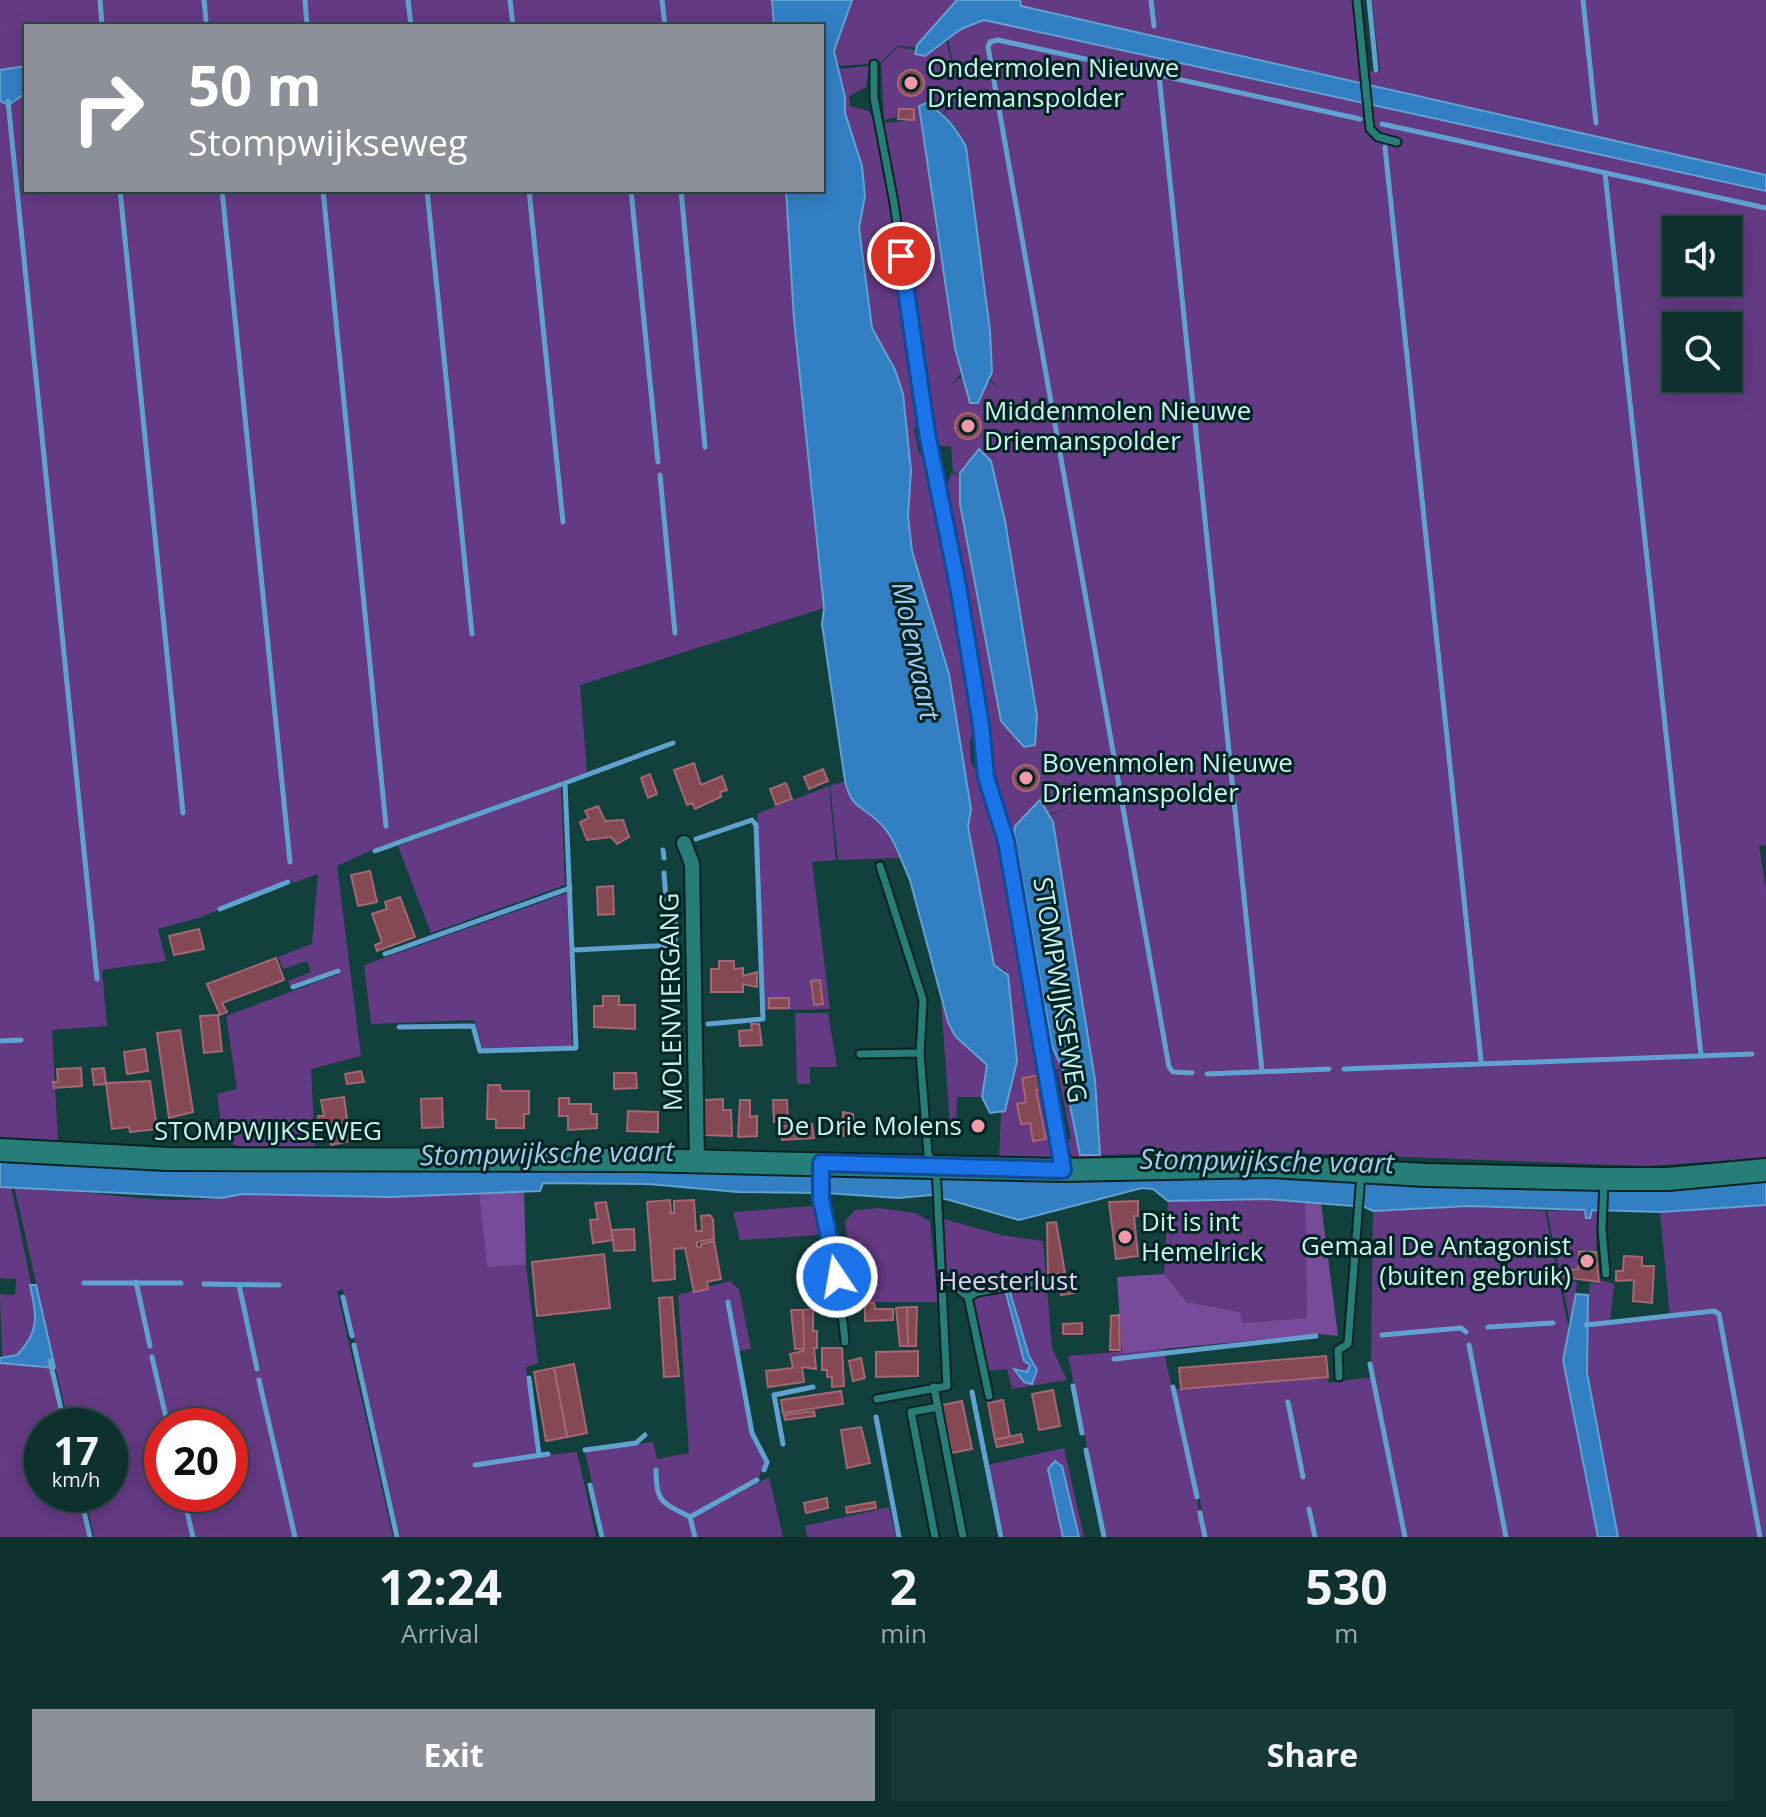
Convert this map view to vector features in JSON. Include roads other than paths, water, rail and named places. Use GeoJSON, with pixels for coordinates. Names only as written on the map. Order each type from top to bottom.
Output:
{"type":"FeatureCollection","features":[{"type":"Feature","properties":{"kind":"street","name":"MOLENVIERGANG"},"geometry":{"type":"LineString","coordinates":[[684,843],[692,864],[697,1162]]}},
{"type":"Feature","properties":{"kind":"street","name":"STOMPWIJKSEWEG"},"geometry":{"type":"LineString","coordinates":[[0,1150],[151,1159],[697,1162],[936,1170],[1269,1166],[1361,1174],[1604,1182],[1766,1170]]}},
{"type":"Feature","properties":{"kind":"lane"},"geometry":{"type":"LineString","coordinates":[[1357,0],[1370,129],[1378,137],[1397,142]]}},
{"type":"Feature","properties":{"kind":"lane","name":"STOMPWIJKSEWEG"},"geometry":{"type":"LineString","coordinates":[[874,64],[874,98],[894,203],[927,433],[958,586],[986,777],[1006,841],[1063,1170]]}},
{"type":"Feature","properties":{"kind":"lane"},"geometry":{"type":"LineString","coordinates":[[877,1399],[947,1386],[936,1170],[928,1154],[920,1053],[923,1000],[880,866]]}},
{"type":"Feature","properties":{"kind":"lane"},"geometry":{"type":"LineString","coordinates":[[860,1054],[920,1053]]}},
{"type":"Feature","properties":{"kind":"lane"},"geometry":{"type":"LineString","coordinates":[[821,1166],[821,1199],[842,1303],[845,1342]]}},
{"type":"Feature","properties":{"kind":"lane"},"geometry":{"type":"LineString","coordinates":[[1339,1377],[1338,1350],[1348,1344],[1361,1174]]}},
{"type":"Feature","properties":{"kind":"lane"},"geometry":{"type":"LineString","coordinates":[[1604,1182],[1606,1274]]}},
{"type":"Feature","properties":{"kind":"lane"},"geometry":{"type":"LineString","coordinates":[[941,1275],[968,1297],[989,1396]]}},
{"type":"Feature","properties":{"kind":"lane"},"geometry":{"type":"LineString","coordinates":[[968,1297],[978,1292],[1050,1280]]}},
{"type":"Feature","properties":{"kind":"lane"},"geometry":{"type":"LineString","coordinates":[[934,1387],[963,1537]]}},
{"type":"Feature","properties":{"kind":"lane"},"geometry":{"type":"LineString","coordinates":[[935,1537],[911,1412],[938,1407]]}},
{"type":"Feature","properties":{"kind":"water","name":"Molenvaart"},"geometry":{"type":"Polygon","coordinates":[[[772,0],[852,0],[834,51],[845,97],[845,113],[862,166],[865,196],[859,228],[872,328],[895,370],[903,394],[911,470],[908,516],[912,551],[949,674],[971,809],[968,827],[994,965],[1008,975],[1017,1061],[1005,1111],[990,1113],[982,1097],[987,1065],[955,1036],[948,1022],[910,880],[894,842],[880,823],[854,802],[845,781],[822,624],[824,608],[794,319],[786,192],[824,192],[824,24],[774,24],[772,0]]]}},
{"type":"Feature","properties":{"kind":"water"},"geometry":{"type":"Polygon","coordinates":[[[957,0],[1020,0],[1021,6],[1766,175],[1766,191],[984,20],[961,29],[925,56],[915,54],[917,45],[957,0]]]}},
{"type":"Feature","properties":{"kind":"water"},"geometry":{"type":"Polygon","coordinates":[[[24,66],[24,94],[8,105],[0,101],[0,70],[24,66]]]}},
{"type":"Feature","properties":{"kind":"water"},"geometry":{"type":"Polygon","coordinates":[[[926,103],[949,122],[966,147],[990,331],[992,372],[978,403],[970,403],[955,348],[919,106],[926,103]]]}},
{"type":"Feature","properties":{"kind":"water"},"geometry":{"type":"Polygon","coordinates":[[[979,449],[991,461],[1005,521],[1037,716],[1035,745],[1024,747],[1001,721],[960,504],[960,473],[979,449]]]}},
{"type":"Feature","properties":{"kind":"water"},"geometry":{"type":"Polygon","coordinates":[[[1040,800],[1053,822],[1095,1080],[1100,1155],[1080,1155],[1063,1070],[1052,1046],[1014,832],[1015,826],[1040,800]]]}},
{"type":"Feature","properties":{"kind":"water"},"geometry":{"type":"Polygon","coordinates":[[[0,1158],[1766,1178],[1766,1205],[1660,1212],[1592,1210],[1590,1218],[1586,1218],[1585,1210],[1469,1206],[1373,1211],[1365,1207],[1267,1199],[1168,1201],[1153,1189],[1142,1188],[1019,1220],[932,1195],[898,1198],[826,1193],[826,1186],[815,1186],[814,1193],[738,1192],[648,1184],[543,1183],[540,1191],[390,1197],[242,1194],[222,1198],[0,1187],[0,1158]]]}},
{"type":"Feature","properties":{"kind":"water"},"geometry":{"type":"Polygon","coordinates":[[[30,1285],[36,1285],[55,1368],[0,1363],[0,1358],[17,1355],[30,1339],[35,1314],[30,1285]]]}},
{"type":"Feature","properties":{"kind":"water"},"geometry":{"type":"Polygon","coordinates":[[[1010,1292],[1029,1356],[1037,1370],[1032,1384],[1024,1382],[1014,1369],[1027,1372],[1030,1365],[1024,1361],[1006,1293],[1010,1292]]]}},
{"type":"Feature","properties":{"kind":"water"},"geometry":{"type":"Polygon","coordinates":[[[1576,1294],[1588,1295],[1587,1373],[1618,1537],[1598,1537],[1563,1360],[1576,1294]]]}},
{"type":"Feature","properties":{"kind":"water"},"geometry":{"type":"Polygon","coordinates":[[[1055,1461],[1062,1466],[1079,1537],[1063,1537],[1048,1469],[1055,1461]]]}},
{"type":"Feature","properties":{"kind":"waterway"},"geometry":{"type":"LineString","coordinates":[[100,0],[102,24]]}},
{"type":"Feature","properties":{"kind":"waterway"},"geometry":{"type":"LineString","coordinates":[[204,0],[206,20]]}},
{"type":"Feature","properties":{"kind":"waterway"},"geometry":{"type":"LineString","coordinates":[[305,0],[307,24]]}},
{"type":"Feature","properties":{"kind":"waterway"},"geometry":{"type":"LineString","coordinates":[[408,0],[411,24]]}},
{"type":"Feature","properties":{"kind":"waterway"},"geometry":{"type":"LineString","coordinates":[[510,0],[513,24]]}},
{"type":"Feature","properties":{"kind":"waterway"},"geometry":{"type":"LineString","coordinates":[[662,0],[665,24]]}},
{"type":"Feature","properties":{"kind":"waterway"},"geometry":{"type":"LineString","coordinates":[[1151,0],[1154,26]]}},
{"type":"Feature","properties":{"kind":"waterway"},"geometry":{"type":"LineString","coordinates":[[1369,0],[1376,70]]}},
{"type":"Feature","properties":{"kind":"waterway"},"geometry":{"type":"LineString","coordinates":[[1583,0],[1596,123]]}},
{"type":"Feature","properties":{"kind":"waterway"},"geometry":{"type":"LineString","coordinates":[[1192,1073],[1173,1072],[1169,1067],[988,47],[990,42],[998,40],[1360,119]]}},
{"type":"Feature","properties":{"kind":"waterway"},"geometry":{"type":"LineString","coordinates":[[1159,75],[1262,1071]]}},
{"type":"Feature","properties":{"kind":"waterway"},"geometry":{"type":"LineString","coordinates":[[8,101],[97,979]]}},
{"type":"Feature","properties":{"kind":"waterway"},"geometry":{"type":"LineString","coordinates":[[1382,124],[1766,208]]}},
{"type":"Feature","properties":{"kind":"waterway"},"geometry":{"type":"LineString","coordinates":[[1385,147],[1481,1061]]}},
{"type":"Feature","properties":{"kind":"waterway"},"geometry":{"type":"LineString","coordinates":[[1605,173],[1701,1055]]}},
{"type":"Feature","properties":{"kind":"waterway"},"geometry":{"type":"LineString","coordinates":[[120,192],[183,813]]}},
{"type":"Feature","properties":{"kind":"waterway"},"geometry":{"type":"LineString","coordinates":[[222,192],[290,862]]}},
{"type":"Feature","properties":{"kind":"waterway"},"geometry":{"type":"LineString","coordinates":[[323,192],[386,826]]}},
{"type":"Feature","properties":{"kind":"waterway"},"geometry":{"type":"LineString","coordinates":[[427,192],[472,634]]}},
{"type":"Feature","properties":{"kind":"waterway"},"geometry":{"type":"LineString","coordinates":[[529,192],[563,522]]}},
{"type":"Feature","properties":{"kind":"waterway"},"geometry":{"type":"LineString","coordinates":[[631,192],[658,462]]}},
{"type":"Feature","properties":{"kind":"waterway"},"geometry":{"type":"LineString","coordinates":[[681,192],[705,447]]}},
{"type":"Feature","properties":{"kind":"waterway"},"geometry":{"type":"LineString","coordinates":[[660,475],[675,633]]}},
{"type":"Feature","properties":{"kind":"waterway"},"geometry":{"type":"LineString","coordinates":[[399,1027],[473,1026],[480,1051],[576,1048],[565,783],[673,743]]}},
{"type":"Feature","properties":{"kind":"waterway"},"geometry":{"type":"LineString","coordinates":[[375,851],[565,783]]}},
{"type":"Feature","properties":{"kind":"waterway"},"geometry":{"type":"LineString","coordinates":[[696,839],[752,820],[756,825],[763,1019],[708,1024]]}},
{"type":"Feature","properties":{"kind":"waterway"},"geometry":{"type":"LineString","coordinates":[[663,850],[664,858]]}},
{"type":"Feature","properties":{"kind":"waterway"},"geometry":{"type":"LineString","coordinates":[[574,950],[675,945],[675,899],[666,899],[664,873]]}},
{"type":"Feature","properties":{"kind":"waterway"},"geometry":{"type":"LineString","coordinates":[[220,909],[288,882]]}},
{"type":"Feature","properties":{"kind":"waterway"},"geometry":{"type":"LineString","coordinates":[[385,954],[570,888]]}},
{"type":"Feature","properties":{"kind":"waterway"},"geometry":{"type":"LineString","coordinates":[[293,987],[338,971]]}},
{"type":"Feature","properties":{"kind":"waterway"},"geometry":{"type":"LineString","coordinates":[[0,1041],[21,1040]]}},
{"type":"Feature","properties":{"kind":"waterway"},"geometry":{"type":"LineString","coordinates":[[1344,1069],[1752,1054]]}},
{"type":"Feature","properties":{"kind":"waterway"},"geometry":{"type":"LineString","coordinates":[[1207,1074],[1329,1069]]}},
{"type":"Feature","properties":{"kind":"waterway"},"geometry":{"type":"LineString","coordinates":[[136,1282],[150,1346]]}},
{"type":"Feature","properties":{"kind":"waterway"},"geometry":{"type":"LineString","coordinates":[[84,1283],[181,1283]]}},
{"type":"Feature","properties":{"kind":"waterway"},"geometry":{"type":"LineString","coordinates":[[204,1284],[279,1285]]}},
{"type":"Feature","properties":{"kind":"waterway"},"geometry":{"type":"LineString","coordinates":[[239,1285],[257,1369]]}},
{"type":"Feature","properties":{"kind":"waterway"},"geometry":{"type":"LineString","coordinates":[[343,1297],[352,1336]]}},
{"type":"Feature","properties":{"kind":"waterway"},"geometry":{"type":"LineString","coordinates":[[728,1302],[752,1433],[767,1462],[764,1470]]}},
{"type":"Feature","properties":{"kind":"waterway"},"geometry":{"type":"LineString","coordinates":[[1586,1325],[1714,1311],[1719,1314],[1760,1537]]}},
{"type":"Feature","properties":{"kind":"waterway"},"geometry":{"type":"LineString","coordinates":[[1488,1327],[1553,1323]]}},
{"type":"Feature","properties":{"kind":"waterway"},"geometry":{"type":"LineString","coordinates":[[1382,1335],[1461,1328],[1466,1332]]}},
{"type":"Feature","properties":{"kind":"waterway"},"geometry":{"type":"LineString","coordinates":[[1114,1359],[1316,1336]]}},
{"type":"Feature","properties":{"kind":"waterway"},"geometry":{"type":"LineString","coordinates":[[354,1345],[397,1537]]}},
{"type":"Feature","properties":{"kind":"waterway"},"geometry":{"type":"LineString","coordinates":[[1469,1345],[1506,1537]]}},
{"type":"Feature","properties":{"kind":"waterway"},"geometry":{"type":"LineString","coordinates":[[152,1357],[164,1408]]}},
{"type":"Feature","properties":{"kind":"waterway"},"geometry":{"type":"LineString","coordinates":[[50,1361],[61,1408]]}},
{"type":"Feature","properties":{"kind":"waterway"},"geometry":{"type":"LineString","coordinates":[[1370,1364],[1405,1537]]}},
{"type":"Feature","properties":{"kind":"waterway"},"geometry":{"type":"LineString","coordinates":[[529,1378],[539,1455]]}},
{"type":"Feature","properties":{"kind":"waterway"},"geometry":{"type":"LineString","coordinates":[[259,1380],[295,1537]]}},
{"type":"Feature","properties":{"kind":"waterway"},"geometry":{"type":"LineString","coordinates":[[1073,1386],[1082,1433]]}},
{"type":"Feature","properties":{"kind":"waterway"},"geometry":{"type":"LineString","coordinates":[[783,1444],[774,1395],[813,1387]]}},
{"type":"Feature","properties":{"kind":"waterway"},"geometry":{"type":"LineString","coordinates":[[1173,1387],[1197,1497]]}},
{"type":"Feature","properties":{"kind":"waterway"},"geometry":{"type":"LineString","coordinates":[[972,1392],[1001,1537]]}},
{"type":"Feature","properties":{"kind":"waterway"},"geometry":{"type":"LineString","coordinates":[[1288,1402],[1303,1477]]}},
{"type":"Feature","properties":{"kind":"waterway"},"geometry":{"type":"LineString","coordinates":[[876,1417],[899,1537]]}},
{"type":"Feature","properties":{"kind":"waterway"},"geometry":{"type":"LineString","coordinates":[[585,1450],[636,1443],[645,1435]]}},
{"type":"Feature","properties":{"kind":"waterway"},"geometry":{"type":"LineString","coordinates":[[1086,1450],[1104,1537]]}},
{"type":"Feature","properties":{"kind":"waterway"},"geometry":{"type":"LineString","coordinates":[[475,1465],[548,1454]]}},
{"type":"Feature","properties":{"kind":"waterway"},"geometry":{"type":"LineString","coordinates":[[656,1470],[657,1489],[662,1500],[690,1517]]}},
{"type":"Feature","properties":{"kind":"waterway"},"geometry":{"type":"LineString","coordinates":[[695,1537],[690,1517],[757,1480]]}},
{"type":"Feature","properties":{"kind":"waterway"},"geometry":{"type":"LineString","coordinates":[[590,1485],[602,1537]]}},
{"type":"Feature","properties":{"kind":"waterway"},"geometry":{"type":"LineString","coordinates":[[1309,1509],[1315,1537]]}},
{"type":"Feature","properties":{"kind":"waterway"},"geometry":{"type":"LineString","coordinates":[[84,1512],[90,1537]]}},
{"type":"Feature","properties":{"kind":"waterway"},"geometry":{"type":"LineString","coordinates":[[187,1512],[193,1537]]}},
{"type":"Feature","properties":{"kind":"waterway"},"geometry":{"type":"LineString","coordinates":[[1200,1513],[1205,1537]]}},
{"type":"Feature","properties":{"kind":"place","name":"Ondermolen Nieuwe Driemanspolder"},"geometry":{"type":"Point","coordinates":[911,83]}},
{"type":"Feature","properties":{"kind":"place","name":"Middenmolen Nieuwe Driemanspolder"},"geometry":{"type":"Point","coordinates":[968,426]}},
{"type":"Feature","properties":{"kind":"place","name":"Bovenmolen Nieuwe Driemanspolder"},"geometry":{"type":"Point","coordinates":[1026,778]}},
{"type":"Feature","properties":{"kind":"place","name":"De Drie Molens"},"geometry":{"type":"Point","coordinates":[978,1126]}},
{"type":"Feature","properties":{"kind":"place","name":"Dit is int Hemelrick"},"geometry":{"type":"Point","coordinates":[1125,1237]}},
{"type":"Feature","properties":{"kind":"place","name":"Gemaal De Antagonist (buiten gebruik)"},"geometry":{"type":"Point","coordinates":[1587,1261]}},
{"type":"Feature","properties":{"kind":"water label","name":"Stompwijksche vaart"},"geometry":{"type":"Point","coordinates":[547,1153]}},
{"type":"Feature","properties":{"kind":"water label","name":"Stompwijksche vaart"},"geometry":{"type":"Point","coordinates":[1267,1161]}},
{"type":"Feature","properties":{"kind":"park label","name":"Heesterlust"},"geometry":{"type":"Point","coordinates":[1008,1281]}}]}
